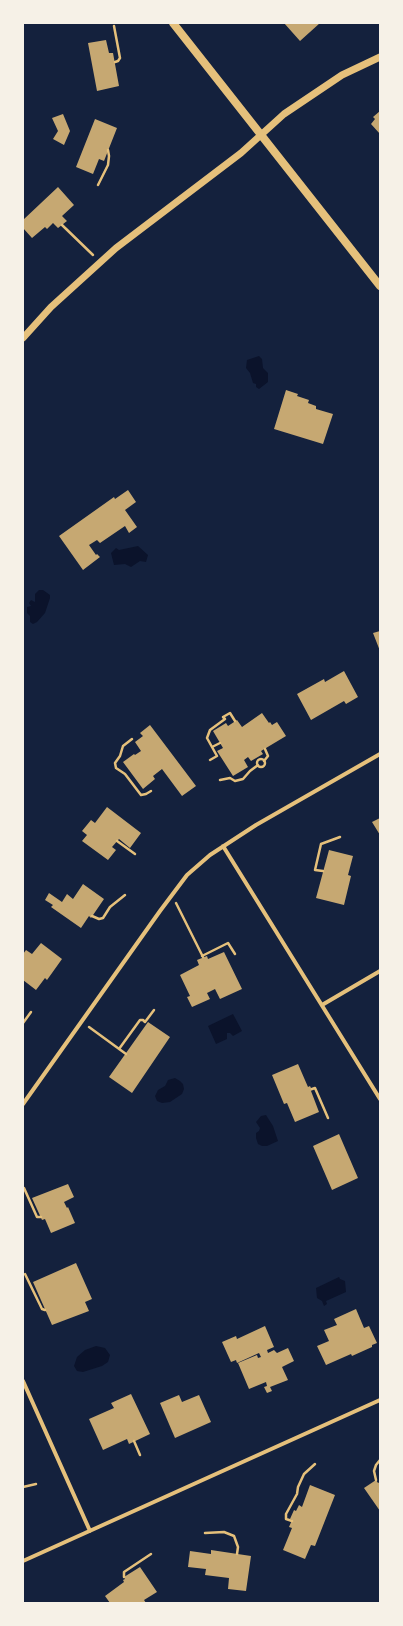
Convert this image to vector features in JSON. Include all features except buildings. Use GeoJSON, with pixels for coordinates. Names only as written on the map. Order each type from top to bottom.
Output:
{"type":"FeatureCollection","features":[{"type":"Feature","properties":{"kind":"main road"},"geometry":{"type":"LineString","coordinates":[[173,23],[380,286]]}},
{"type":"Feature","properties":{"kind":"street"},"geometry":{"type":"LineString","coordinates":[[23,338],[51,307],[100,262],[156,217],[241,153],[284,114],[342,75],[380,57]]}},
{"type":"Feature","properties":{"kind":"street"},"geometry":{"type":"LineString","coordinates":[[23,1104],[172,896],[188,875],[199,864],[223,846],[256,825],[380,754]]}},
{"type":"Feature","properties":{"kind":"street"},"geometry":{"type":"LineString","coordinates":[[223,846],[380,1099]]}},
{"type":"Feature","properties":{"kind":"street"},"geometry":{"type":"LineString","coordinates":[[322,1005],[380,971]]}},
{"type":"Feature","properties":{"kind":"street"},"geometry":{"type":"LineString","coordinates":[[23,1381],[90,1530]]}},
{"type":"Feature","properties":{"kind":"street"},"geometry":{"type":"LineString","coordinates":[[23,1561],[380,1400]]}},
{"type":"Feature","properties":{"kind":"path"},"geometry":{"type":"LineString","coordinates":[[114,26],[120,58],[115,62]]}},
{"type":"Feature","properties":{"kind":"path"},"geometry":{"type":"LineString","coordinates":[[98,186],[108,165],[110,156],[108,150]]}},
{"type":"Feature","properties":{"kind":"path"},"geometry":{"type":"LineString","coordinates":[[62,225],[100,262]]}},
{"type":"Feature","properties":{"kind":"path"},"geometry":{"type":"LineString","coordinates":[[210,760],[217,756],[206,738],[210,730],[225,719],[224,717],[230,713],[235,721]]}},
{"type":"Feature","properties":{"kind":"path"},"geometry":{"type":"LineString","coordinates":[[132,739],[123,746],[120,756],[115,763],[116,768],[125,774],[141,795],[151,791]]}},
{"type":"Feature","properties":{"kind":"path"},"geometry":{"type":"LineString","coordinates":[[212,747],[220,743]]}},
{"type":"Feature","properties":{"kind":"path"},"geometry":{"type":"LineString","coordinates":[[220,780],[230,778],[235,781],[243,779],[250,771],[258,766],[263,766],[264,761],[268,756],[265,748]]}},
{"type":"Feature","properties":{"kind":"path"},"geometry":{"type":"LineString","coordinates":[[258,766],[259,760],[261,759],[264,761]]}},
{"type":"Feature","properties":{"kind":"path"},"geometry":{"type":"LineString","coordinates":[[323,871],[315,870],[322,844],[340,837]]}},
{"type":"Feature","properties":{"kind":"path"},"geometry":{"type":"LineString","coordinates":[[117,841],[136,854]]}},
{"type":"Feature","properties":{"kind":"path"},"geometry":{"type":"LineString","coordinates":[[92,916],[100,919],[103,918],[110,907],[124,895]]}},
{"type":"Feature","properties":{"kind":"path"},"geometry":{"type":"LineString","coordinates":[[172,896],[180,908],[202,957],[228,943],[235,954]]}},
{"type":"Feature","properties":{"kind":"path"},"geometry":{"type":"LineString","coordinates":[[119,1049],[140,1020],[145,1022],[154,1010]]}},
{"type":"Feature","properties":{"kind":"path"},"geometry":{"type":"LineString","coordinates":[[23,1023],[31,1012]]}},
{"type":"Feature","properties":{"kind":"path"},"geometry":{"type":"LineString","coordinates":[[82,1022],[126,1054]]}},
{"type":"Feature","properties":{"kind":"path"},"geometry":{"type":"LineString","coordinates":[[312,1089],[315,1088],[328,1118]]}},
{"type":"Feature","properties":{"kind":"path"},"geometry":{"type":"LineString","coordinates":[[24,1188],[36,1217],[41,1217]]}},
{"type":"Feature","properties":{"kind":"path"},"geometry":{"type":"LineString","coordinates":[[25,1274],[42,1309],[45,1310]]}},
{"type":"Feature","properties":{"kind":"path"},"geometry":{"type":"LineString","coordinates":[[134,1441],[140,1455]]}},
{"type":"Feature","properties":{"kind":"path"},"geometry":{"type":"LineString","coordinates":[[376,1480],[374,1471],[380,1460]]}},
{"type":"Feature","properties":{"kind":"path"},"geometry":{"type":"LineString","coordinates":[[292,1521],[286,1519],[286,1514],[297,1494],[298,1487],[304,1474],[315,1464]]}},
{"type":"Feature","properties":{"kind":"path"},"geometry":{"type":"LineString","coordinates":[[23,1487],[36,1484]]}},
{"type":"Feature","properties":{"kind":"path"},"geometry":{"type":"LineString","coordinates":[[205,1533],[224,1532],[234,1536],[238,1548],[237,1554]]}},
{"type":"Feature","properties":{"kind":"path"},"geometry":{"type":"LineString","coordinates":[[124,1577],[124,1572],[150,1554]]}},
{"type":"Feature","properties":{"kind":"water"},"geometry":{"type":"Polygon","coordinates":[[[259,356],[262,359],[263,368],[268,373],[268,382],[259,389],[256,387],[256,384],[253,383],[250,373],[246,368],[247,360],[259,356]]]}},
{"type":"Feature","properties":{"kind":"water"},"geometry":{"type":"Polygon","coordinates":[[[138,546],[148,555],[146,562],[140,561],[131,567],[125,564],[114,565],[111,553],[116,548],[119,550],[138,546]]]}},
{"type":"Feature","properties":{"kind":"water"},"geometry":{"type":"Polygon","coordinates":[[[39,590],[43,590],[50,595],[50,598],[45,613],[37,622],[33,624],[30,622],[27,607],[31,606],[29,603],[31,600],[35,602],[35,594],[39,590]]]}},
{"type":"Feature","properties":{"kind":"water"},"geometry":{"type":"Polygon","coordinates":[[[233,1014],[242,1031],[233,1036],[230,1033],[227,1033],[227,1039],[216,1044],[208,1026],[233,1014]]]}},
{"type":"Feature","properties":{"kind":"water"},"geometry":{"type":"Polygon","coordinates":[[[175,1078],[183,1084],[184,1089],[182,1094],[170,1102],[162,1103],[157,1101],[155,1096],[158,1090],[165,1086],[168,1080],[175,1078]]]}},
{"type":"Feature","properties":{"kind":"water"},"geometry":{"type":"Polygon","coordinates":[[[266,1115],[273,1126],[278,1141],[267,1146],[262,1146],[258,1144],[256,1138],[256,1133],[260,1128],[256,1122],[261,1116],[266,1115]]]}},
{"type":"Feature","properties":{"kind":"water"},"geometry":{"type":"Polygon","coordinates":[[[339,1277],[345,1281],[346,1292],[326,1301],[327,1304],[324,1306],[322,1301],[317,1298],[316,1288],[339,1277]]]}},
{"type":"Feature","properties":{"kind":"water"},"geometry":{"type":"Polygon","coordinates":[[[96,1346],[105,1348],[110,1355],[108,1362],[102,1366],[83,1372],[77,1371],[74,1366],[77,1357],[85,1350],[96,1346]]]}}]}
